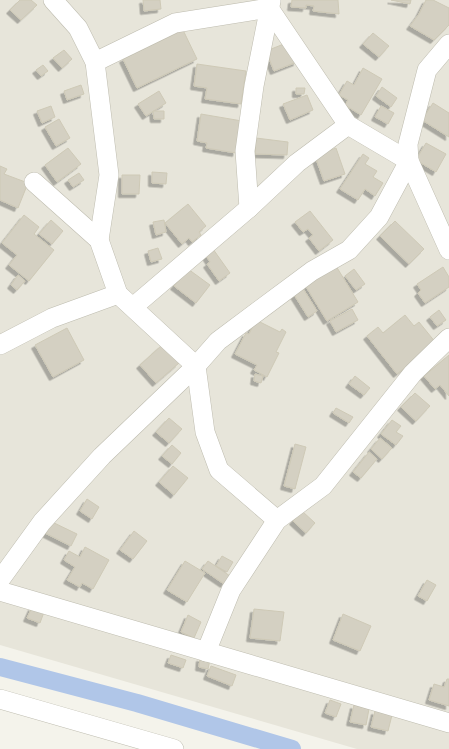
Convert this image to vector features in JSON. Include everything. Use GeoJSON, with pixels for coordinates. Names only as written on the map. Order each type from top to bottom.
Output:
{"type":"FeatureCollection","features":[{"type":"Feature","properties":{"kind":"street"},"geometry":{"type":"LineString","coordinates":[[52,0],[78,28],[95,62],[109,175],[99,240],[118,294],[196,366],[205,432],[219,470],[277,520]]}},
{"type":"Feature","properties":{"kind":"street"},"geometry":{"type":"LineString","coordinates":[[95,62],[175,23],[270,4]]}},
{"type":"Feature","properties":{"kind":"street"},"geometry":{"type":"LineString","coordinates":[[270,4],[348,125],[409,161]]}},
{"type":"Feature","properties":{"kind":"street"},"geometry":{"type":"LineString","coordinates":[[248,208],[245,151],[254,86],[270,4]]}},
{"type":"Feature","properties":{"kind":"street"},"geometry":{"type":"LineString","coordinates":[[449,44],[427,70],[408,144],[409,161],[449,250]]}},
{"type":"Feature","properties":{"kind":"street"},"geometry":{"type":"LineString","coordinates":[[133,307],[248,208],[297,163],[348,125]]}},
{"type":"Feature","properties":{"kind":"street"},"geometry":{"type":"LineString","coordinates":[[0,580],[42,522],[102,456],[196,366],[218,342],[312,271],[349,250],[379,217],[409,161]]}},
{"type":"Feature","properties":{"kind":"street"},"geometry":{"type":"LineString","coordinates":[[34,182],[99,240]]}},
{"type":"Feature","properties":{"kind":"street"},"geometry":{"type":"LineString","coordinates":[[0,345],[52,318],[118,294]]}},
{"type":"Feature","properties":{"kind":"street"},"geometry":{"type":"LineString","coordinates":[[206,652],[231,590],[277,520],[323,486],[413,373],[449,338]]}},
{"type":"Feature","properties":{"kind":"street"},"geometry":{"type":"LineString","coordinates":[[0,592],[449,723]]}},
{"type":"Feature","properties":{"kind":"street"},"geometry":{"type":"LineString","coordinates":[[0,699],[174,749]]}},
{"type":"Feature","properties":{"kind":"shaded area"},"geometry":{"type":"Polygon","coordinates":[[[0,0],[449,0],[449,749],[357,749],[0,645],[0,0]]]}},
{"type":"Feature","properties":{"kind":"building"},"geometry":{"type":"Polygon","coordinates":[[[20,0],[31,0],[37,5],[21,20],[10,10],[20,0]]]}},
{"type":"Feature","properties":{"kind":"building"},"geometry":{"type":"Polygon","coordinates":[[[143,0],[160,0],[161,9],[144,11],[143,0]]]}},
{"type":"Feature","properties":{"kind":"building"},"geometry":{"type":"Polygon","coordinates":[[[292,0],[338,0],[339,14],[313,11],[314,6],[306,5],[306,8],[291,7],[292,0]]]}},
{"type":"Feature","properties":{"kind":"building"},"geometry":{"type":"Polygon","coordinates":[[[391,0],[411,0],[410,4],[391,0]]]}},
{"type":"Feature","properties":{"kind":"building"},"geometry":{"type":"Polygon","coordinates":[[[426,0],[433,0],[449,8],[449,25],[434,40],[410,26],[419,14],[426,0]]]}},
{"type":"Feature","properties":{"kind":"building"},"geometry":{"type":"Polygon","coordinates":[[[183,30],[197,59],[137,88],[123,59],[183,30]]]}},
{"type":"Feature","properties":{"kind":"building"},"geometry":{"type":"Polygon","coordinates":[[[373,33],[389,46],[379,57],[363,44],[373,33]]]}},
{"type":"Feature","properties":{"kind":"building"},"geometry":{"type":"Polygon","coordinates":[[[289,42],[297,62],[274,71],[266,51],[289,42]]]}},
{"type":"Feature","properties":{"kind":"building"},"geometry":{"type":"Polygon","coordinates":[[[64,50],[72,59],[62,68],[53,58],[64,50]]]}},
{"type":"Feature","properties":{"kind":"building"},"geometry":{"type":"Polygon","coordinates":[[[197,64],[246,71],[241,104],[205,99],[207,88],[194,86],[197,64]]]}},
{"type":"Feature","properties":{"kind":"building"},"geometry":{"type":"Polygon","coordinates":[[[43,65],[48,71],[41,76],[36,70],[43,65]]]}},
{"type":"Feature","properties":{"kind":"building"},"geometry":{"type":"Polygon","coordinates":[[[363,68],[382,79],[361,115],[345,105],[348,100],[339,95],[347,81],[354,85],[363,68]]]}},
{"type":"Feature","properties":{"kind":"building"},"geometry":{"type":"Polygon","coordinates":[[[81,85],[84,94],[67,100],[64,91],[81,85]]]}},
{"type":"Feature","properties":{"kind":"building"},"geometry":{"type":"Polygon","coordinates":[[[382,87],[397,98],[391,107],[376,96],[382,87]]]}},
{"type":"Feature","properties":{"kind":"building"},"geometry":{"type":"Polygon","coordinates":[[[296,88],[305,88],[304,94],[296,94],[296,88]]]}},
{"type":"Feature","properties":{"kind":"building"},"geometry":{"type":"Polygon","coordinates":[[[159,91],[166,103],[146,116],[138,104],[159,91]]]}},
{"type":"Feature","properties":{"kind":"building"},"geometry":{"type":"Polygon","coordinates":[[[307,95],[313,110],[290,120],[283,104],[307,95]]]}},
{"type":"Feature","properties":{"kind":"building"},"geometry":{"type":"Polygon","coordinates":[[[433,103],[449,113],[449,137],[422,120],[433,103]]]}},
{"type":"Feature","properties":{"kind":"building"},"geometry":{"type":"Polygon","coordinates":[[[51,106],[55,117],[42,123],[37,111],[51,106]]]}},
{"type":"Feature","properties":{"kind":"building"},"geometry":{"type":"Polygon","coordinates":[[[381,106],[394,113],[388,124],[375,117],[381,106]]]}},
{"type":"Feature","properties":{"kind":"building"},"geometry":{"type":"Polygon","coordinates":[[[153,111],[164,111],[164,119],[154,119],[153,111]]]}},
{"type":"Feature","properties":{"kind":"building"},"geometry":{"type":"Polygon","coordinates":[[[201,114],[242,121],[236,153],[206,148],[207,143],[197,141],[201,114]]]}},
{"type":"Feature","properties":{"kind":"building"},"geometry":{"type":"Polygon","coordinates":[[[59,119],[70,138],[56,146],[45,127],[59,119]]]}},
{"type":"Feature","properties":{"kind":"building"},"geometry":{"type":"Polygon","coordinates":[[[256,138],[288,142],[287,155],[255,154],[256,138]]]}},
{"type":"Feature","properties":{"kind":"building"},"geometry":{"type":"Polygon","coordinates":[[[426,143],[446,154],[436,172],[416,160],[426,143]]]}},
{"type":"Feature","properties":{"kind":"building"},"geometry":{"type":"Polygon","coordinates":[[[68,148],[81,164],[57,182],[45,165],[68,148]]]}},
{"type":"Feature","properties":{"kind":"building"},"geometry":{"type":"Polygon","coordinates":[[[336,148],[345,174],[324,181],[315,156],[336,148]]]}},
{"type":"Feature","properties":{"kind":"building"},"geometry":{"type":"Polygon","coordinates":[[[363,154],[369,158],[365,164],[377,171],[373,177],[383,183],[375,196],[365,189],[358,200],[340,189],[363,154]]]}},
{"type":"Feature","properties":{"kind":"building"},"geometry":{"type":"Polygon","coordinates":[[[0,166],[7,169],[4,174],[28,183],[18,208],[0,200],[0,166]]]}},
{"type":"Feature","properties":{"kind":"building"},"geometry":{"type":"Polygon","coordinates":[[[152,172],[167,173],[166,184],[152,183],[152,172]]]}},
{"type":"Feature","properties":{"kind":"building"},"geometry":{"type":"Polygon","coordinates":[[[79,173],[84,180],[73,187],[68,180],[79,173]]]}},
{"type":"Feature","properties":{"kind":"building"},"geometry":{"type":"Polygon","coordinates":[[[122,175],[140,175],[139,194],[122,194],[122,175]]]}},
{"type":"Feature","properties":{"kind":"building"},"geometry":{"type":"Polygon","coordinates":[[[188,204],[206,226],[199,232],[201,235],[192,242],[189,238],[182,244],[165,223],[188,204]]]}},
{"type":"Feature","properties":{"kind":"building"},"geometry":{"type":"Polygon","coordinates":[[[310,211],[333,240],[319,251],[309,238],[313,235],[308,229],[303,232],[295,222],[310,211]]]}},
{"type":"Feature","properties":{"kind":"building"},"geometry":{"type":"Polygon","coordinates":[[[24,215],[39,227],[34,234],[54,250],[29,281],[9,265],[17,255],[2,243],[24,215]]]}},
{"type":"Feature","properties":{"kind":"building"},"geometry":{"type":"Polygon","coordinates":[[[51,220],[63,231],[52,244],[39,234],[51,220]]]}},
{"type":"Feature","properties":{"kind":"building"},"geometry":{"type":"Polygon","coordinates":[[[164,220],[166,232],[156,235],[153,222],[164,220]]]}},
{"type":"Feature","properties":{"kind":"building"},"geometry":{"type":"Polygon","coordinates":[[[395,221],[424,249],[409,264],[380,236],[395,221]]]}},
{"type":"Feature","properties":{"kind":"building"},"geometry":{"type":"Polygon","coordinates":[[[158,248],[162,259],[151,262],[148,251],[158,248]]]}},
{"type":"Feature","properties":{"kind":"building"},"geometry":{"type":"Polygon","coordinates":[[[213,249],[230,273],[219,281],[207,264],[210,262],[205,254],[213,249]]]}},
{"type":"Feature","properties":{"kind":"building"},"geometry":{"type":"Polygon","coordinates":[[[336,266],[358,302],[327,321],[305,285],[336,266]]]}},
{"type":"Feature","properties":{"kind":"building"},"geometry":{"type":"Polygon","coordinates":[[[443,267],[449,277],[449,287],[425,303],[418,293],[421,290],[417,284],[443,267]]]}},
{"type":"Feature","properties":{"kind":"building"},"geometry":{"type":"Polygon","coordinates":[[[188,269],[210,285],[196,303],[174,286],[188,269]]]}},
{"type":"Feature","properties":{"kind":"building"},"geometry":{"type":"Polygon","coordinates":[[[354,269],[365,284],[356,290],[345,276],[354,269]]]}},
{"type":"Feature","properties":{"kind":"building"},"geometry":{"type":"Polygon","coordinates":[[[18,275],[25,281],[17,290],[11,285],[18,275]]]}},
{"type":"Feature","properties":{"kind":"building"},"geometry":{"type":"Polygon","coordinates":[[[302,287],[317,311],[308,317],[293,293],[302,287]]]}},
{"type":"Feature","properties":{"kind":"building"},"geometry":{"type":"Polygon","coordinates":[[[352,309],[358,320],[336,332],[330,321],[352,309]]]}},
{"type":"Feature","properties":{"kind":"building"},"geometry":{"type":"Polygon","coordinates":[[[439,310],[446,320],[437,326],[430,317],[439,310]]]}},
{"type":"Feature","properties":{"kind":"building"},"geometry":{"type":"Polygon","coordinates":[[[405,315],[414,326],[419,322],[436,343],[397,374],[367,336],[378,327],[383,333],[405,315]]]}},
{"type":"Feature","properties":{"kind":"building"},"geometry":{"type":"Polygon","coordinates":[[[256,320],[280,332],[282,329],[286,332],[276,352],[279,353],[267,377],[254,370],[257,365],[235,354],[246,333],[249,334],[256,320]]]}},
{"type":"Feature","properties":{"kind":"building"},"geometry":{"type":"Polygon","coordinates":[[[67,328],[84,360],[53,377],[35,345],[67,328]]]}},
{"type":"Feature","properties":{"kind":"building"},"geometry":{"type":"Polygon","coordinates":[[[162,345],[179,363],[156,383],[140,365],[162,345]]]}},
{"type":"Feature","properties":{"kind":"building"},"geometry":{"type":"Polygon","coordinates":[[[449,355],[449,396],[440,385],[435,389],[424,376],[449,355]]]}},
{"type":"Feature","properties":{"kind":"building"},"geometry":{"type":"Polygon","coordinates":[[[255,374],[263,376],[261,383],[254,381],[255,374]]]}},
{"type":"Feature","properties":{"kind":"building"},"geometry":{"type":"Polygon","coordinates":[[[355,376],[370,388],[364,395],[349,384],[355,376]]]}},
{"type":"Feature","properties":{"kind":"building"},"geometry":{"type":"Polygon","coordinates":[[[415,393],[430,406],[416,421],[401,407],[415,393]]]}},
{"type":"Feature","properties":{"kind":"building"},"geometry":{"type":"Polygon","coordinates":[[[336,408],[353,417],[349,423],[333,413],[336,408]]]}},
{"type":"Feature","properties":{"kind":"building"},"geometry":{"type":"Polygon","coordinates":[[[169,418],[182,429],[169,443],[156,432],[169,418]]]}},
{"type":"Feature","properties":{"kind":"building"},"geometry":{"type":"Polygon","coordinates":[[[392,420],[401,426],[396,432],[403,436],[396,445],[381,434],[392,420]]]}},
{"type":"Feature","properties":{"kind":"building"},"geometry":{"type":"Polygon","coordinates":[[[380,438],[392,448],[382,459],[371,449],[380,438]]]}},
{"type":"Feature","properties":{"kind":"building"},"geometry":{"type":"Polygon","coordinates":[[[295,444],[306,447],[295,489],[284,486],[295,444]]]}},
{"type":"Feature","properties":{"kind":"building"},"geometry":{"type":"Polygon","coordinates":[[[172,445],[181,453],[172,464],[162,456],[172,445]]]}},
{"type":"Feature","properties":{"kind":"building"},"geometry":{"type":"Polygon","coordinates":[[[369,452],[377,459],[361,478],[353,472],[369,452]]]}},
{"type":"Feature","properties":{"kind":"building"},"geometry":{"type":"Polygon","coordinates":[[[173,466],[188,478],[174,495],[159,482],[173,466]]]}},
{"type":"Feature","properties":{"kind":"building"},"geometry":{"type":"Polygon","coordinates":[[[87,499],[99,507],[92,519],[80,511],[87,499]]]}},
{"type":"Feature","properties":{"kind":"building"},"geometry":{"type":"Polygon","coordinates":[[[302,511],[315,523],[306,533],[293,521],[302,511]]]}},
{"type":"Feature","properties":{"kind":"building"},"geometry":{"type":"Polygon","coordinates":[[[48,520],[77,534],[71,546],[43,532],[48,520]]]}},
{"type":"Feature","properties":{"kind":"building"},"geometry":{"type":"Polygon","coordinates":[[[134,531],[147,541],[133,559],[120,550],[134,531]]]}},
{"type":"Feature","properties":{"kind":"building"},"geometry":{"type":"Polygon","coordinates":[[[85,547],[109,560],[93,589],[82,583],[80,587],[67,580],[75,567],[64,560],[69,551],[80,557],[85,547]]]}},
{"type":"Feature","properties":{"kind":"building"},"geometry":{"type":"Polygon","coordinates":[[[222,556],[233,562],[227,572],[216,566],[222,556]]]}},
{"type":"Feature","properties":{"kind":"building"},"geometry":{"type":"Polygon","coordinates":[[[185,561],[205,573],[187,602],[167,590],[185,561]]]}},
{"type":"Feature","properties":{"kind":"building"},"geometry":{"type":"Polygon","coordinates":[[[208,561],[230,576],[224,584],[202,569],[208,561]]]}},
{"type":"Feature","properties":{"kind":"building"},"geometry":{"type":"Polygon","coordinates":[[[427,580],[436,585],[427,601],[418,596],[427,580]]]}},
{"type":"Feature","properties":{"kind":"building"},"geometry":{"type":"Polygon","coordinates":[[[32,607],[44,612],[40,623],[27,618],[32,607]]]}},
{"type":"Feature","properties":{"kind":"building"},"geometry":{"type":"Polygon","coordinates":[[[254,609],[284,612],[280,641],[250,638],[254,609]]]}},
{"type":"Feature","properties":{"kind":"building"},"geometry":{"type":"Polygon","coordinates":[[[343,614],[371,626],[360,651],[333,640],[343,614]]]}},
{"type":"Feature","properties":{"kind":"building"},"geometry":{"type":"Polygon","coordinates":[[[188,615],[201,622],[194,638],[181,632],[188,615]]]}},
{"type":"Feature","properties":{"kind":"building"},"geometry":{"type":"Polygon","coordinates":[[[171,655],[186,660],[183,668],[168,663],[171,655]]]}},
{"type":"Feature","properties":{"kind":"building"},"geometry":{"type":"Polygon","coordinates":[[[200,658],[210,660],[208,669],[199,667],[200,658]]]}},
{"type":"Feature","properties":{"kind":"building"},"geometry":{"type":"Polygon","coordinates":[[[211,666],[236,675],[232,686],[207,676],[211,666]]]}},
{"type":"Feature","properties":{"kind":"building"},"geometry":{"type":"Polygon","coordinates":[[[447,679],[449,679],[449,706],[429,700],[434,684],[444,687],[447,679]]]}},
{"type":"Feature","properties":{"kind":"building"},"geometry":{"type":"Polygon","coordinates":[[[330,700],[341,704],[336,717],[325,713],[330,700]]]}},
{"type":"Feature","properties":{"kind":"building"},"geometry":{"type":"Polygon","coordinates":[[[354,705],[369,709],[366,725],[350,722],[354,705]]]}},
{"type":"Feature","properties":{"kind":"building"},"geometry":{"type":"Polygon","coordinates":[[[375,711],[392,715],[388,731],[371,727],[375,711]]]}},
{"type":"Feature","properties":{"kind":"waterway"},"geometry":{"type":"LineString","coordinates":[[0,667],[137,703],[292,749]]}}]}
